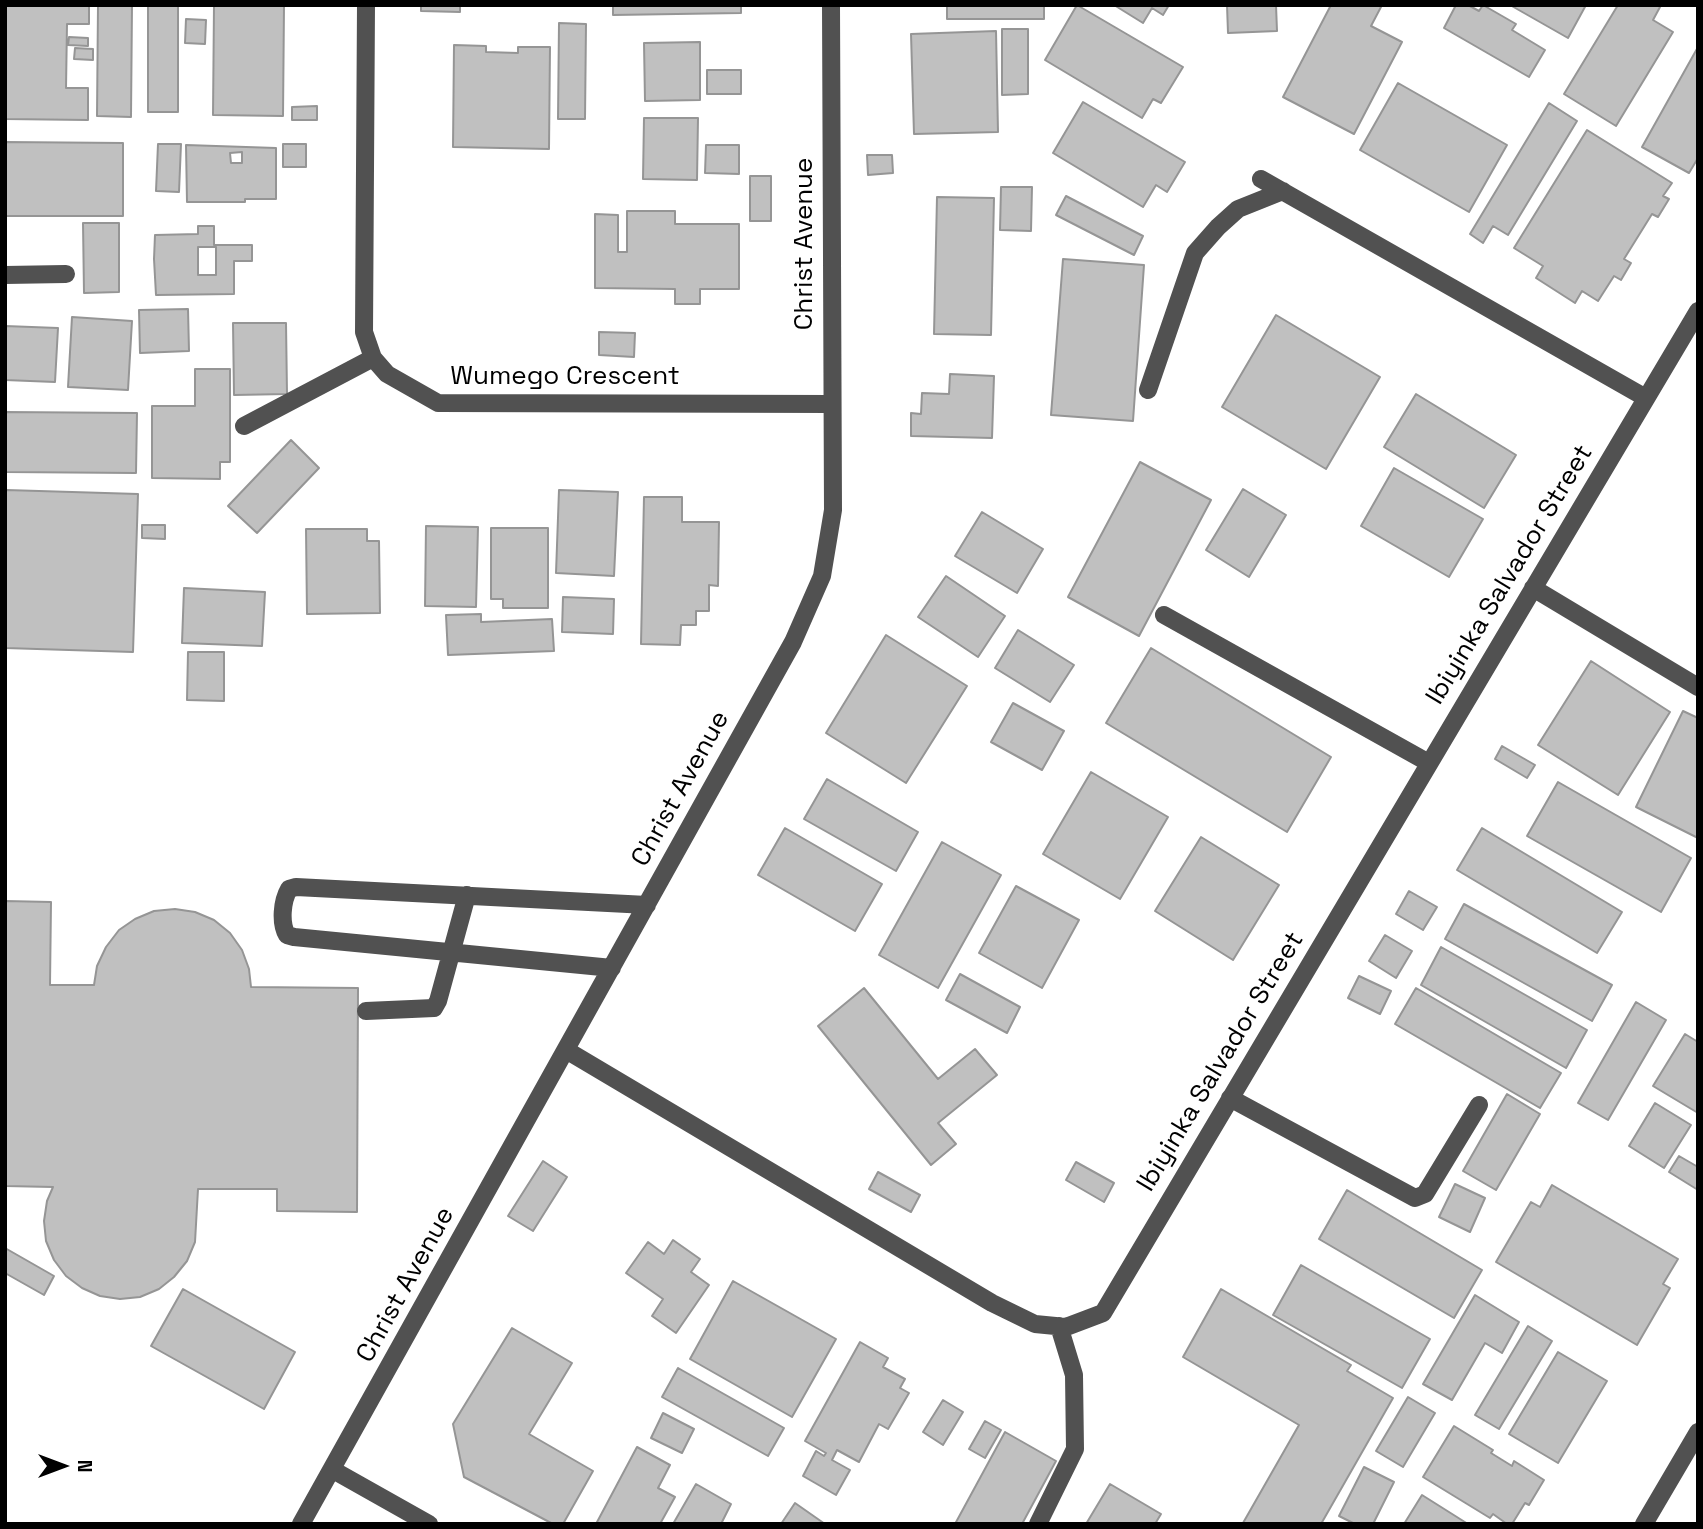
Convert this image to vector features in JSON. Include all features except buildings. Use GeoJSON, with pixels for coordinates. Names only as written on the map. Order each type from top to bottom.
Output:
{"type":"FeatureCollection","features":[{"type":"Feature","properties":{"kind":"street"},"geometry":{"type":"LineString","coordinates":[[244,426],[373,358],[364,332],[366,5]]}},
{"type":"Feature","properties":{"kind":"street","name":"Christ Avenue"},"geometry":{"type":"LineString","coordinates":[[301,1524],[793,642],[822,576],[834,510],[831,5]]}},
{"type":"Feature","properties":{"kind":"street"},"geometry":{"type":"LineString","coordinates":[[1261,179],[1646,398]]}},
{"type":"Feature","properties":{"kind":"street"},"geometry":{"type":"LineString","coordinates":[[1148,390],[1195,253],[1238,209],[1283,191]]}},
{"type":"Feature","properties":{"kind":"street"},"geometry":{"type":"LineString","coordinates":[[5,275],[66,274]]}},
{"type":"Feature","properties":{"kind":"street","name":"Ibiyinka Salvador Street"},"geometry":{"type":"LineString","coordinates":[[566,1050],[992,1303],[1035,1324],[1066,1328],[1103,1313],[1698,311]]}},
{"type":"Feature","properties":{"kind":"street","name":"Wumego Crescent"},"geometry":{"type":"LineString","coordinates":[[373,358],[387,374],[438,402],[832,404]]}},
{"type":"Feature","properties":{"kind":"street"},"geometry":{"type":"LineString","coordinates":[[1533,589],[1698,687]]}},
{"type":"Feature","properties":{"kind":"street"},"geometry":{"type":"LineString","coordinates":[[1164,615],[1429,763]]}},
{"type":"Feature","properties":{"kind":"street"},"geometry":{"type":"LineString","coordinates":[[612,968],[287,935],[283,928],[284,897],[289,890],[296,887],[647,905]]}},
{"type":"Feature","properties":{"kind":"street"},"geometry":{"type":"LineString","coordinates":[[366,1011],[434,1009],[467,895]]}},
{"type":"Feature","properties":{"kind":"street"},"geometry":{"type":"LineString","coordinates":[[1230,1098],[1415,1198],[1425,1194],[1479,1105]]}},
{"type":"Feature","properties":{"kind":"street"},"geometry":{"type":"LineString","coordinates":[[1038,1524],[1075,1449],[1074,1375],[1059,1326]]}},
{"type":"Feature","properties":{"kind":"street"},"geometry":{"type":"LineString","coordinates":[[1644,1524],[1698,1432]]}},
{"type":"Feature","properties":{"kind":"street"},"geometry":{"type":"LineString","coordinates":[[333,1470],[429,1524]]}}]}
